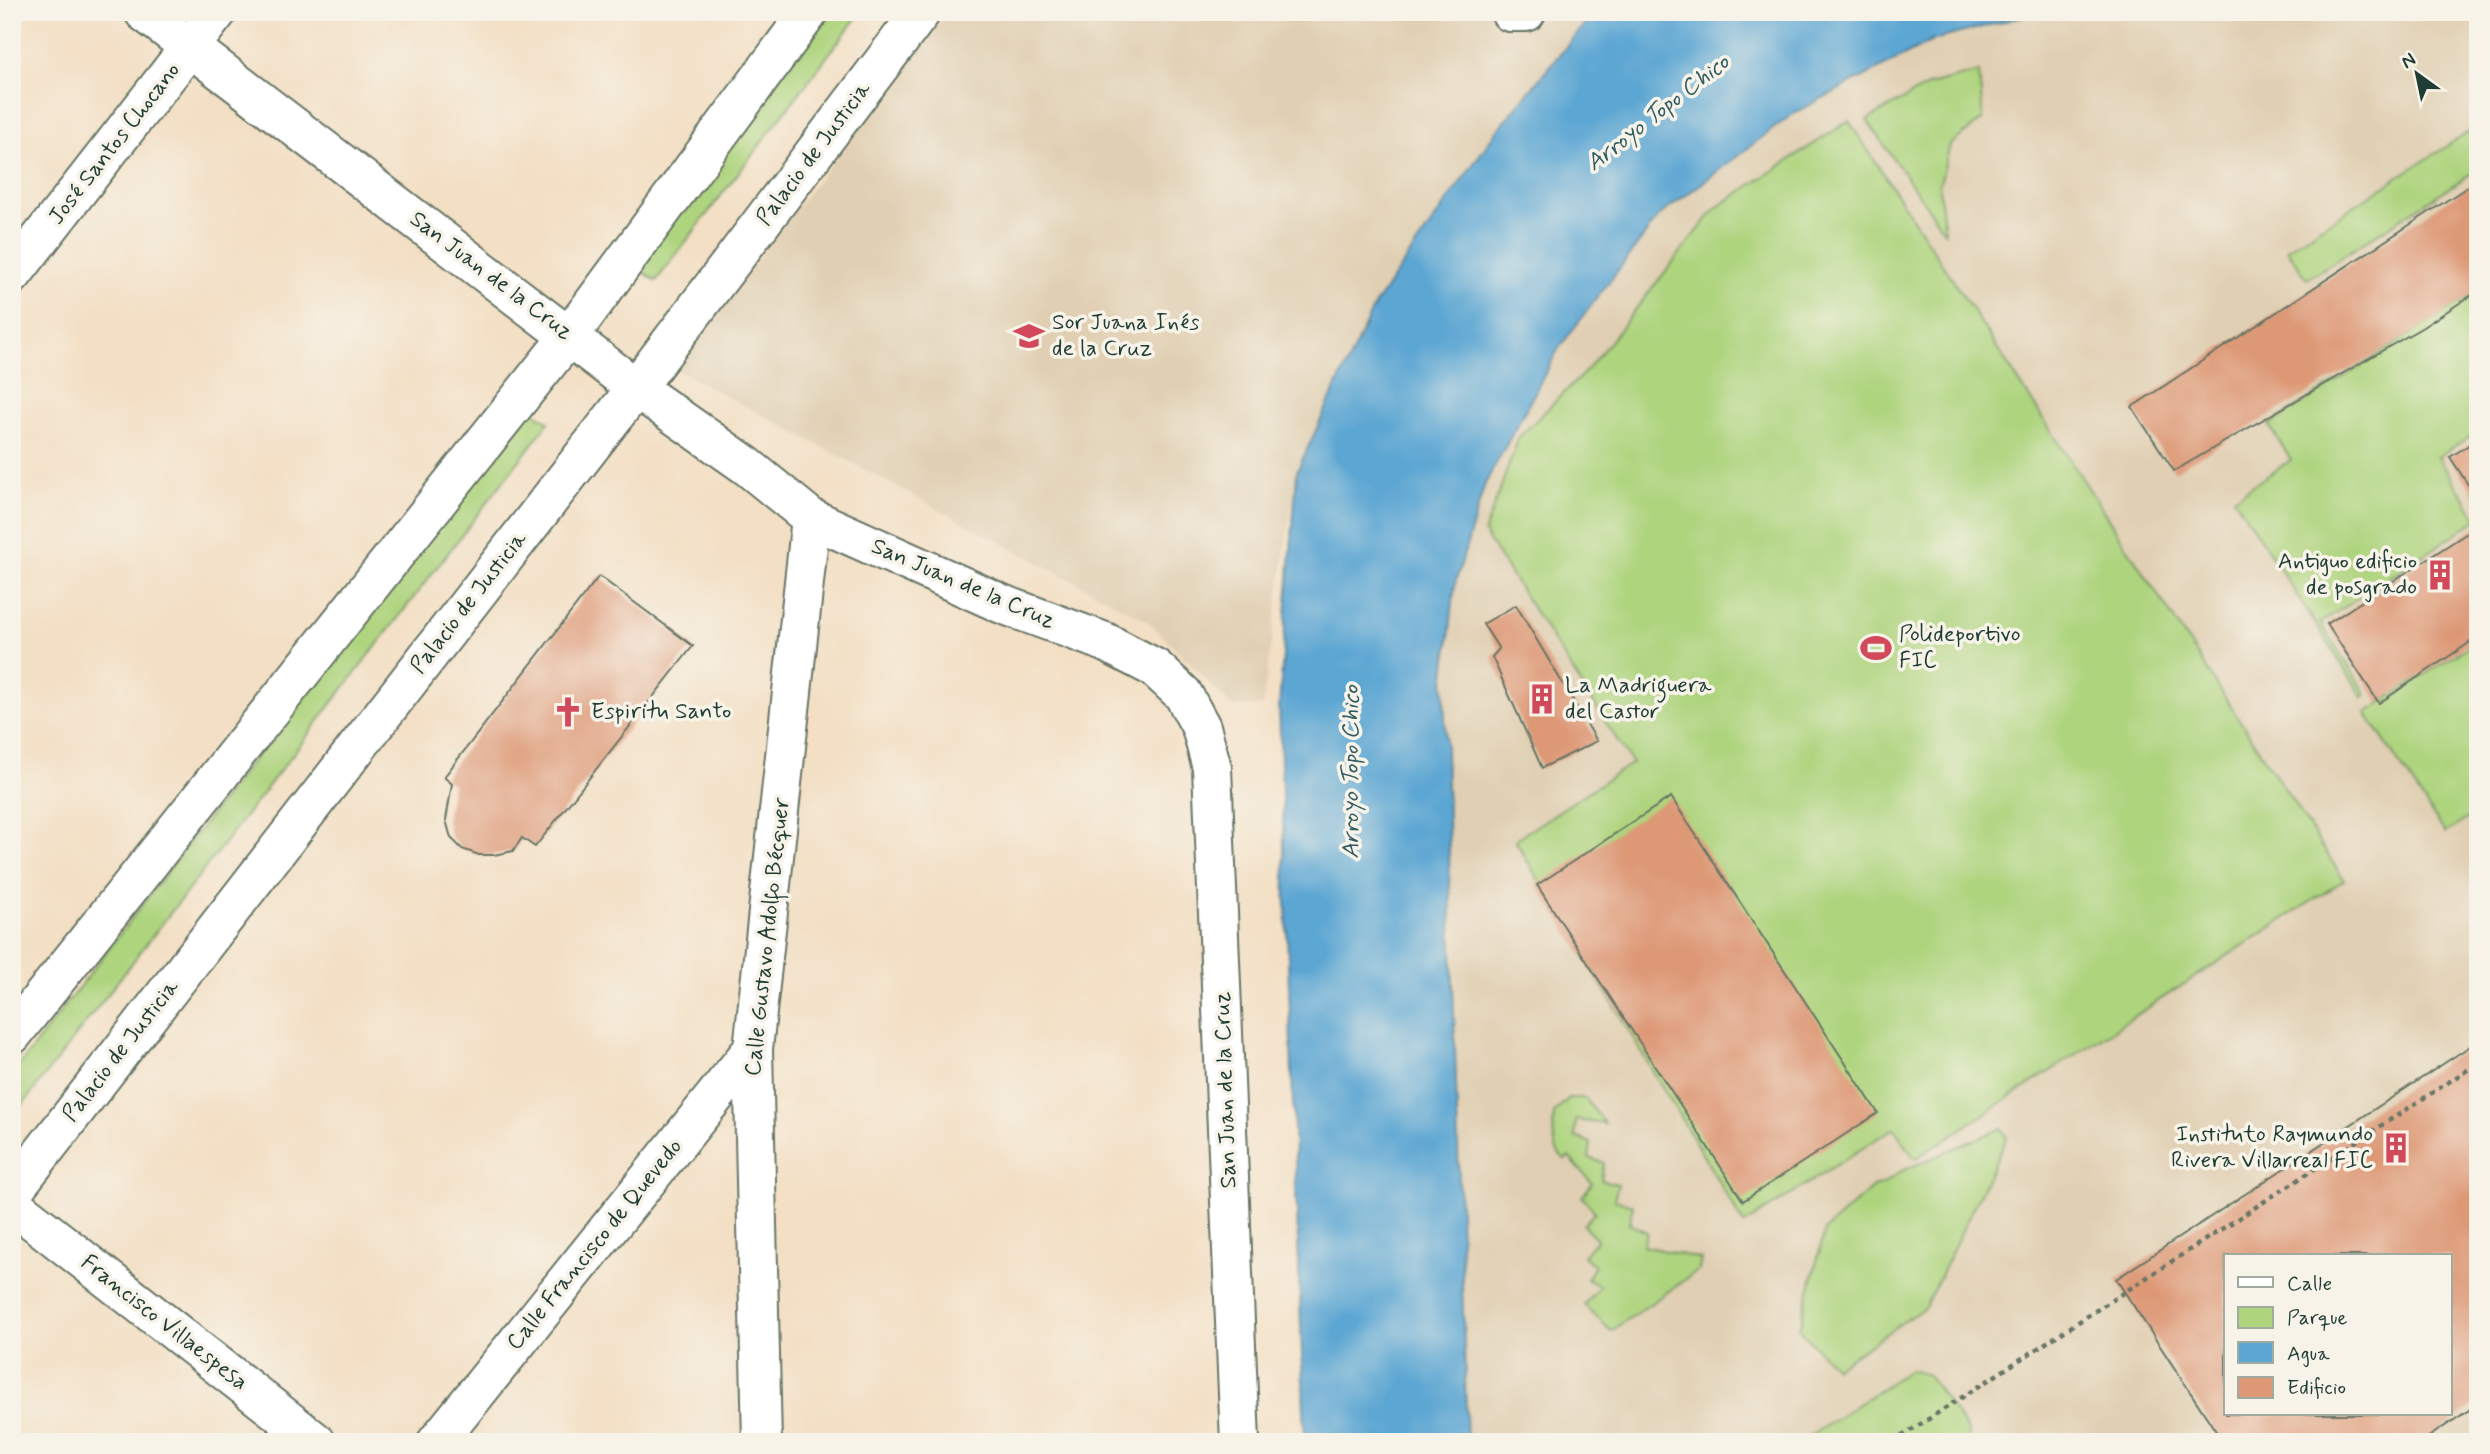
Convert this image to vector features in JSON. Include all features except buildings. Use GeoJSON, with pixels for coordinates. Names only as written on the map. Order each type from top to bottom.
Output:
{"type":"FeatureCollection","features":[{"type":"Feature","properties":{"kind":"street","name":"San Juan de la Cruz"},"geometry":{"type":"LineString","coordinates":[[144,12],[190,50],[570,335],[636,388],[747,466],[811,518],[1002,604],[1105,642],[1154,668],[1183,694],[1201,727],[1212,768],[1240,1442]]}},
{"type":"Feature","properties":{"kind":"street","name":"José Santos Chocano"},"geometry":{"type":"LineString","coordinates":[[12,275],[217,12]]}},
{"type":"Feature","properties":{"kind":"street"},"geometry":{"type":"LineString","coordinates":[[12,1035],[570,335],[809,12]]}},
{"type":"Feature","properties":{"kind":"street","name":"Palacio de Justicia"},"geometry":{"type":"LineString","coordinates":[[12,1192],[636,388],[921,12]]}},
{"type":"Feature","properties":{"kind":"street"},"geometry":{"type":"LineString","coordinates":[[1510,12],[1526,12]]}},
{"type":"Feature","properties":{"kind":"street","name":"Calle Gustavo Adolfo Bécquer"},"geometry":{"type":"LineString","coordinates":[[762,1442],[753,1049],[811,518]]}},
{"type":"Feature","properties":{"kind":"street","name":"Calle Francisco de Quevedo"},"geometry":{"type":"LineString","coordinates":[[437,1442],[753,1049]]}},
{"type":"Feature","properties":{"kind":"street","name":"Francisco Villaespesa"},"geometry":{"type":"LineString","coordinates":[[12,1204],[316,1442]]}},
{"type":"Feature","properties":{"kind":"path"},"geometry":{"type":"LineString","coordinates":[[1893,1442],[2478,1063]]}},
{"type":"Feature","properties":{"kind":"shaded area","name":"Sor Juana Inés de la Cruz"},"geometry":{"type":"Polygon","coordinates":[[[947,12],[1601,12],[1586,21],[1495,133],[1375,304],[1297,471],[1262,706],[1232,706],[1148,621],[674,368],[947,12]]]}},
{"type":"Feature","properties":{"kind":"shaded area"},"geometry":{"type":"Polygon","coordinates":[[[2039,12],[2478,12],[2478,1442],[1467,1442],[1444,685],[1455,584],[1485,484],[1559,348],[1660,215],[1794,113],[1934,40],[2039,12]]]}},
{"type":"Feature","properties":{"kind":"green space"},"geometry":{"type":"Polygon","coordinates":[[[822,12],[861,12],[656,281],[630,262],[822,12]]]}},
{"type":"Feature","properties":{"kind":"green space"},"geometry":{"type":"Polygon","coordinates":[[[1979,72],[1983,119],[1950,145],[1939,187],[1945,233],[1867,120],[1929,85],[1979,72]]]}},
{"type":"Feature","properties":{"kind":"green space","name":"Polideportivo FIC"},"geometry":{"type":"Polygon","coordinates":[[[1849,121],[2344,880],[1915,1159],[1894,1128],[1744,1224],[1515,840],[1632,763],[1484,533],[1519,437],[1588,369],[1716,208],[1849,121]]]}},
{"type":"Feature","properties":{"kind":"green space"},"geometry":{"type":"Polygon","coordinates":[[[2478,126],[2478,169],[2307,279],[2287,249],[2478,126]]]}},
{"type":"Feature","properties":{"kind":"green space"},"geometry":{"type":"Polygon","coordinates":[[[2478,291],[2478,431],[2438,457],[2478,519],[2320,623],[2367,694],[2363,697],[2234,498],[2291,460],[2269,425],[2478,291]]]}},
{"type":"Feature","properties":{"kind":"green space"},"geometry":{"type":"Polygon","coordinates":[[[524,405],[549,422],[20,1108],[12,1102],[12,1075],[524,405]]]}},
{"type":"Feature","properties":{"kind":"green space"},"geometry":{"type":"Polygon","coordinates":[[[2478,640],[2478,812],[2445,833],[2366,713],[2478,640]]]}},
{"type":"Feature","properties":{"kind":"green space"},"geometry":{"type":"Polygon","coordinates":[[[1569,1098],[1585,1098],[1605,1124],[1576,1120],[1575,1137],[1591,1143],[1589,1158],[1604,1163],[1601,1180],[1618,1184],[1614,1200],[1633,1205],[1629,1224],[1647,1232],[1643,1246],[1701,1259],[1699,1270],[1611,1331],[1584,1305],[1600,1286],[1587,1279],[1595,1266],[1583,1256],[1597,1239],[1583,1225],[1595,1212],[1582,1197],[1592,1183],[1569,1157],[1565,1160],[1560,1156],[1554,1139],[1554,1113],[1569,1098]]]}},
{"type":"Feature","properties":{"kind":"green space"},"geometry":{"type":"Polygon","coordinates":[[[2002,1128],[2007,1137],[1925,1307],[1835,1368],[1799,1329],[1825,1230],[1873,1187],[1883,1184],[1899,1172],[2002,1128]]]}},
{"type":"Feature","properties":{"kind":"green space"},"geometry":{"type":"Polygon","coordinates":[[[1909,1370],[1928,1375],[1968,1431],[1967,1442],[1801,1442],[1909,1370]]]}},
{"type":"Feature","properties":{"kind":"water","name":"Arroyo Topo Chico"},"geometry":{"type":"Polygon","coordinates":[[[1601,12],[2039,12],[1934,40],[1794,113],[1660,215],[1559,348],[1485,484],[1455,584],[1444,685],[1467,1442],[1305,1442],[1279,706],[1297,471],[1375,304],[1495,133],[1587,21],[1601,12]]]}},
{"type":"Feature","properties":{"kind":"place","name":"Sor Juana Inés de la Cruz"},"geometry":{"type":"Point","coordinates":[1029,336]}},
{"type":"Feature","properties":{"kind":"place","name":"Antiguo edificio de posgrado"},"geometry":{"type":"Point","coordinates":[2440,575]}},
{"type":"Feature","properties":{"kind":"place","name":"Polideportivo FIC"},"geometry":{"type":"Point","coordinates":[1876,648]}},
{"type":"Feature","properties":{"kind":"place","name":"La Madriguera del Castor"},"geometry":{"type":"Point","coordinates":[1542,699]}},
{"type":"Feature","properties":{"kind":"place","name":"Espiritu Santo"},"geometry":{"type":"Point","coordinates":[568,712]}},
{"type":"Feature","properties":{"kind":"place","name":"Instituto Raymundo Rivera Villarreal FIC"},"geometry":{"type":"Point","coordinates":[2396,1148]}}]}
